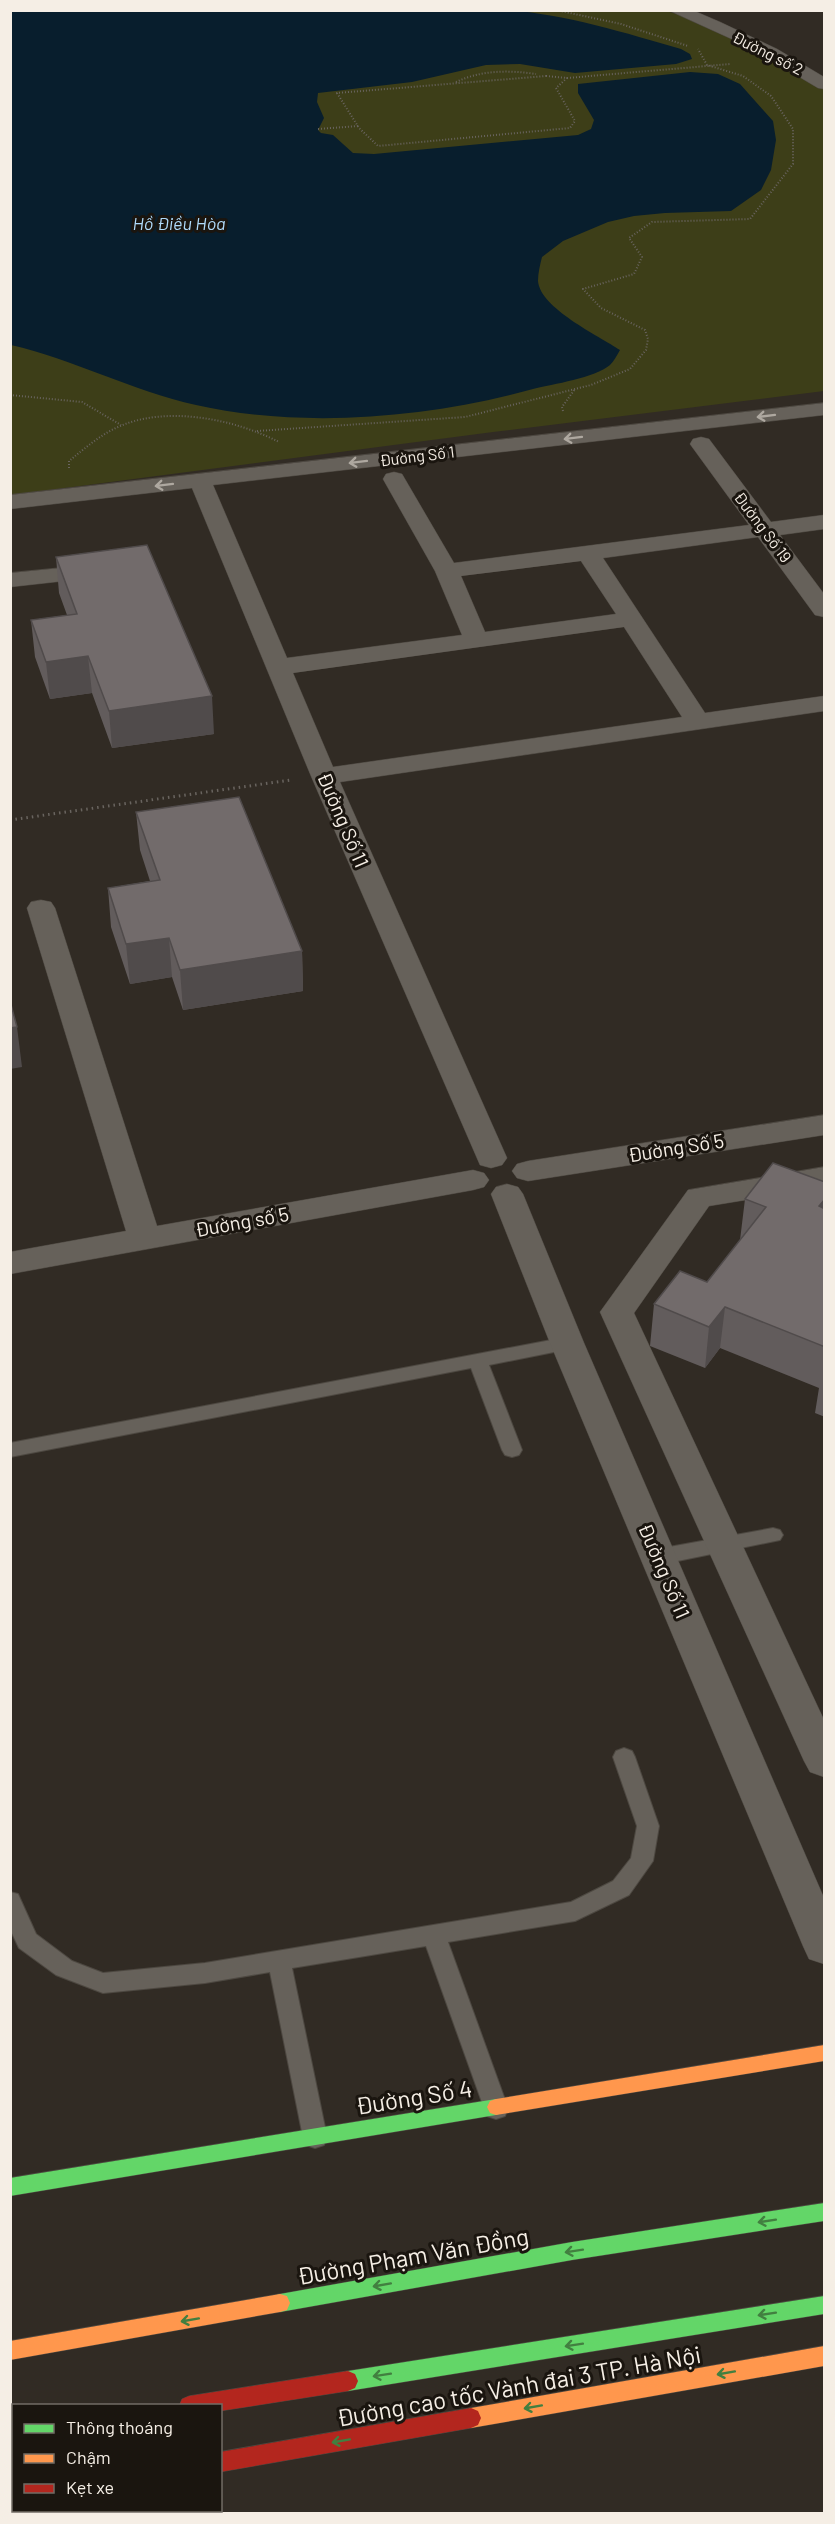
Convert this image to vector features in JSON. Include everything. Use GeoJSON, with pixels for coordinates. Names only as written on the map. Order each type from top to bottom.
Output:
{"type":"FeatureCollection","features":[{"type":"Feature","properties":{"kind":"main road","name":"Đường Số 4"},"geometry":{"type":"LineString","coordinates":[[10,2187],[825,2053]]}},
{"type":"Feature","properties":{"kind":"main road","name":"Đường Phạm Văn Đồng"},"geometry":{"type":"LineString","coordinates":[[10,2351],[572,2251],[825,2212]]}},
{"type":"Feature","properties":{"kind":"main road"},"geometry":{"type":"LineString","coordinates":[[202,2404],[825,2305]]}},
{"type":"Feature","properties":{"kind":"main road","name":"Đường cao tốc Vành đai 3 TP. Hà Nội"},"geometry":{"type":"LineString","coordinates":[[222,2462],[825,2355]]}},
{"type":"Feature","properties":{"kind":"street","name":"Đường số 2"},"geometry":{"type":"LineString","coordinates":[[676,10],[787,59],[825,84]]}},
{"type":"Feature","properties":{"kind":"street"},"geometry":{"type":"LineString","coordinates":[[696,17],[717,10]]}},
{"type":"Feature","properties":{"kind":"street","name":"Đường Số 1"},"geometry":{"type":"LineString","coordinates":[[80,515],[294,470],[825,409]]}},
{"type":"Feature","properties":{"kind":"street","name":"Đường Số 19"},"geometry":{"type":"LineString","coordinates":[[620,454],[713,443],[765,530],[825,610]]}},
{"type":"Feature","properties":{"kind":"street"},"geometry":{"type":"LineString","coordinates":[[501,467],[596,456]]}},
{"type":"Feature","properties":{"kind":"street","name":"Đường Số 1"},"geometry":{"type":"LineString","coordinates":[[371,482],[418,477]]}},
{"type":"Feature","properties":{"kind":"street"},"geometry":{"type":"LineString","coordinates":[[394,479],[447,571],[477,640]]}},
{"type":"Feature","properties":{"kind":"street","name":"Đường Số 1"},"geometry":{"type":"LineString","coordinates":[[10,502],[68,496],[204,490],[288,491]]}},
{"type":"Feature","properties":{"kind":"street","name":"Đường Số 11"},"geometry":{"type":"LineString","coordinates":[[204,490],[324,776],[482,1169]]}},
{"type":"Feature","properties":{"kind":"street"},"geometry":{"type":"LineString","coordinates":[[447,571],[825,522]]}},
{"type":"Feature","properties":{"kind":"street"},"geometry":{"type":"LineString","coordinates":[[588,553],[698,722]]}},
{"type":"Feature","properties":{"kind":"street"},"geometry":{"type":"LineString","coordinates":[[10,580],[105,571]]}},
{"type":"Feature","properties":{"kind":"street"},"geometry":{"type":"LineString","coordinates":[[279,667],[631,619]]}},
{"type":"Feature","properties":{"kind":"street"},"geometry":{"type":"LineString","coordinates":[[324,776],[825,704]]}},
{"type":"Feature","properties":{"kind":"street"},"geometry":{"type":"LineString","coordinates":[[41,908],[145,1239]]}},
{"type":"Feature","properties":{"kind":"street","name":"Đường Số 5"},"geometry":{"type":"LineString","coordinates":[[518,1183],[825,1125]]}},
{"type":"Feature","properties":{"kind":"street"},"geometry":{"type":"LineString","coordinates":[[482,1169],[510,1158],[525,1166],[518,1183]]}},
{"type":"Feature","properties":{"kind":"street","name":"Đường số 5"},"geometry":{"type":"LineString","coordinates":[[10,1263],[145,1239],[482,1169]]}},
{"type":"Feature","properties":{"kind":"street"},"geometry":{"type":"LineString","coordinates":[[825,1177],[699,1197],[617,1312],[723,1546],[825,1761]]}},
{"type":"Feature","properties":{"kind":"street","name":"Đường Số 11"},"geometry":{"type":"LineString","coordinates":[[518,1183],[567,1344],[825,1946]]}},
{"type":"Feature","properties":{"kind":"lane"},"geometry":{"type":"LineString","coordinates":[[10,1450],[567,1344]]}},
{"type":"Feature","properties":{"kind":"lane"},"geometry":{"type":"LineString","coordinates":[[478,1361],[512,1450]]}},
{"type":"Feature","properties":{"kind":"lane"},"geometry":{"type":"LineString","coordinates":[[658,1557],[773,1536]]}},
{"type":"Feature","properties":{"kind":"lane"},"geometry":{"type":"LineString","coordinates":[[10,1901],[27,1941],[64,1968],[103,1983],[205,1973],[575,1911],[621,1888],[642,1861],[648,1826],[624,1757]]}},
{"type":"Feature","properties":{"kind":"lane"},"geometry":{"type":"LineString","coordinates":[[434,1935],[496,2108]]}},
{"type":"Feature","properties":{"kind":"lane"},"geometry":{"type":"LineString","coordinates":[[279,1961],[315,2137]]}},
{"type":"Feature","properties":{"kind":"path"},"geometry":{"type":"LineString","coordinates":[[257,431],[465,417],[591,385],[630,369],[646,350],[648,339],[645,330],[601,308],[582,289],[634,274],[642,257],[629,238],[652,222],[750,219],[794,164],[793,129],[771,96],[743,76],[707,65],[700,50],[621,24],[555,10]]}},
{"type":"Feature","properties":{"kind":"path"},"geometry":{"type":"LineString","coordinates":[[455,82],[468,75],[491,70],[567,78],[787,59]]}},
{"type":"Feature","properties":{"kind":"path"},"geometry":{"type":"LineString","coordinates":[[546,76],[337,93],[358,126],[378,146],[570,128],[575,121],[556,88],[567,78]]}},
{"type":"Feature","properties":{"kind":"path"},"geometry":{"type":"LineString","coordinates":[[318,129],[358,126]]}},
{"type":"Feature","properties":{"kind":"path"},"geometry":{"type":"LineString","coordinates":[[10,395],[82,402],[121,425]]}},
{"type":"Feature","properties":{"kind":"path"},"geometry":{"type":"LineString","coordinates":[[68,496],[69,461],[121,425],[153,420],[196,417],[257,431],[280,442],[294,470]]}},
{"type":"Feature","properties":{"kind":"path"},"geometry":{"type":"LineString","coordinates":[[10,820],[324,776]]}},
{"type":"Feature","properties":{"kind":"shaded area","name":"Hồ Điều Hòa"},"geometry":{"type":"Polygon","coordinates":[[[10,11],[666,11],[708,24],[749,42],[824,88],[824,391],[11,495],[10,11]]]}},
{"type":"Feature","properties":{"kind":"water","name":"Hồ Điều Hòa"},"geometry":{"type":"Polygon","coordinates":[[[379,10],[410,12],[503,10],[548,15],[681,49],[690,54],[692,59],[676,64],[575,73],[520,64],[486,65],[412,82],[318,93],[317,102],[324,118],[318,130],[321,133],[333,135],[353,153],[374,154],[578,135],[591,129],[594,120],[578,93],[578,84],[690,72],[718,74],[740,84],[773,121],[776,140],[771,170],[761,190],[731,211],[665,213],[634,216],[608,222],[563,241],[542,257],[538,281],[541,291],[549,301],[572,320],[620,350],[610,365],[594,374],[493,399],[409,413],[365,417],[279,417],[237,412],[172,399],[57,358],[11,345],[11,11],[379,10]]]}},
{"type":"Feature","properties":{"kind":"building"},"geometry":{"type":"Polygon","coordinates":[[[147,545],[212,696],[109,711],[88,656],[46,662],[31,620],[77,614],[56,557],[147,545]]]}},
{"type":"Feature","properties":{"kind":"building"},"geometry":{"type":"Polygon","coordinates":[[[239,797],[302,951],[180,970],[169,938],[126,944],[108,888],[160,880],[136,812],[239,797]]]}},
{"type":"Feature","properties":{"kind":"building"},"geometry":{"type":"Polygon","coordinates":[[[10,1001],[17,1027],[10,1028],[10,1001]]]}},
{"type":"Feature","properties":{"kind":"building"},"geometry":{"type":"Polygon","coordinates":[[[773,1163],[825,1182],[825,1199],[819,1206],[825,1209],[825,1347],[725,1307],[709,1327],[654,1304],[680,1271],[707,1282],[766,1207],[745,1199],[773,1163]]]}},
{"type":"Feature","properties":{"kind":"traffic: fast"},"geometry":{"type":"LineString","coordinates":[[10,2187],[496,2107]]}},
{"type":"Feature","properties":{"kind":"traffic: fast"},"geometry":{"type":"LineString","coordinates":[[280,2303],[572,2251],[824,2212]]}},
{"type":"Feature","properties":{"kind":"traffic: fast"},"geometry":{"type":"LineString","coordinates":[[348,2381],[824,2305]]}},
{"type":"Feature","properties":{"kind":"traffic: slow"},"geometry":{"type":"LineString","coordinates":[[496,2107],[824,2053]]}},
{"type":"Feature","properties":{"kind":"traffic: slow"},"geometry":{"type":"LineString","coordinates":[[10,2351],[280,2303]]}},
{"type":"Feature","properties":{"kind":"traffic: slow"},"geometry":{"type":"LineString","coordinates":[[471,2418],[824,2356]]}},
{"type":"Feature","properties":{"kind":"traffic: jam"},"geometry":{"type":"LineString","coordinates":[[202,2404],[348,2381]]}},
{"type":"Feature","properties":{"kind":"traffic: jam"},"geometry":{"type":"LineString","coordinates":[[222,2462],[471,2418]]}}]}
